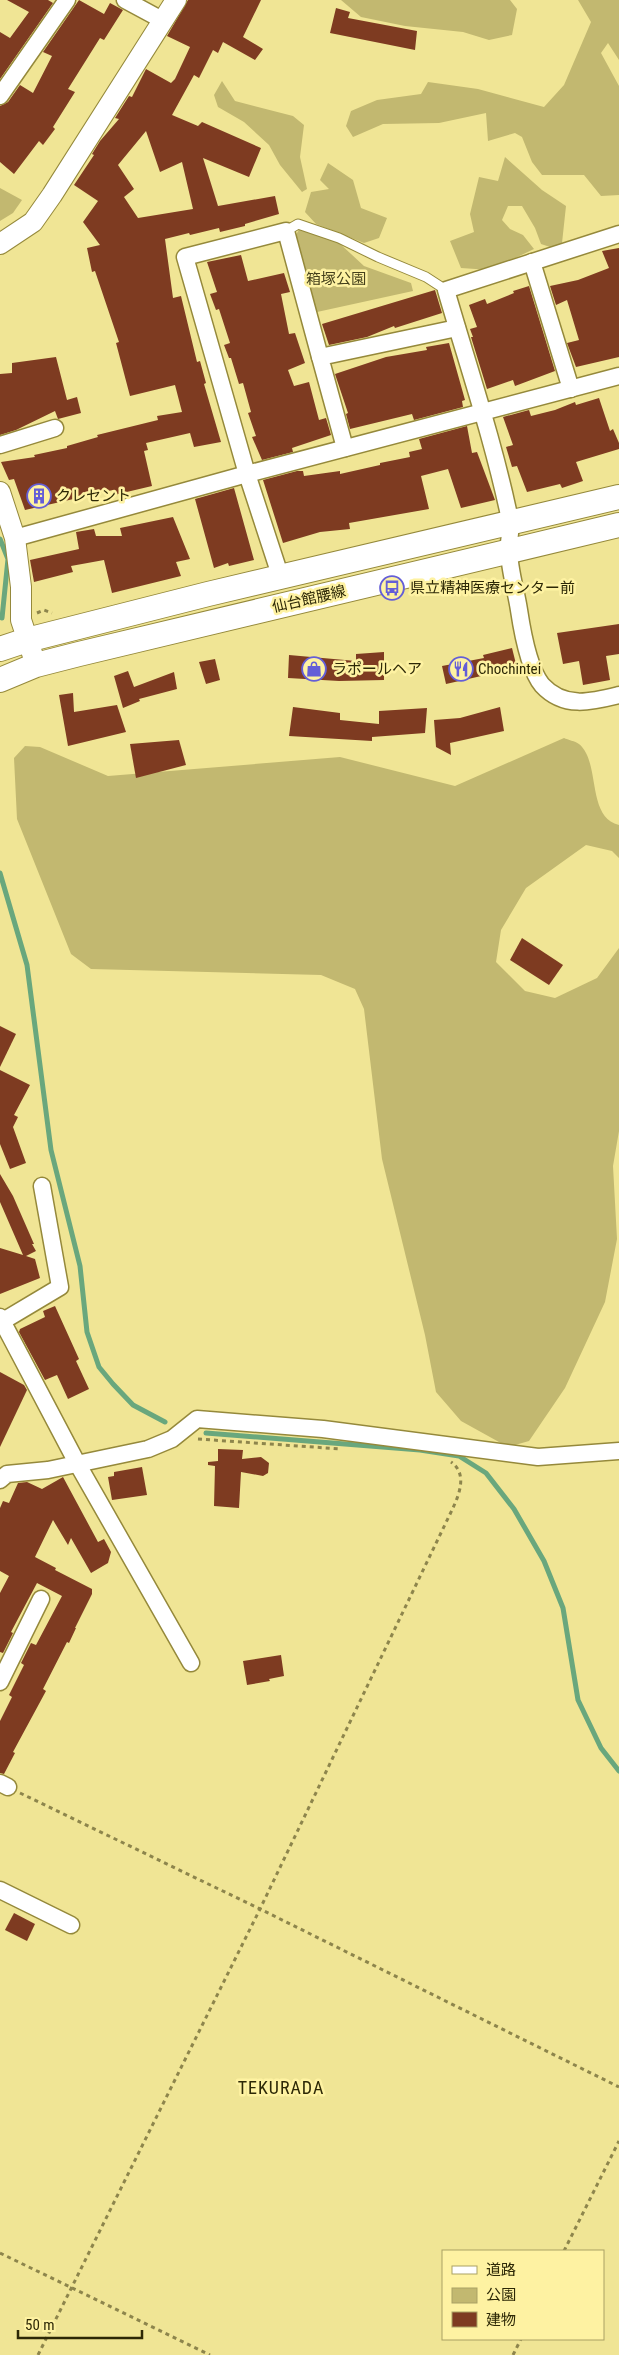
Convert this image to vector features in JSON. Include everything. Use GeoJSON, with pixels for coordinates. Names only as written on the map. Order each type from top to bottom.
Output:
{"type":"FeatureCollection","features":[{"type":"Feature","properties":{"kind":"main road","name":"仙台館腰線"},"geometry":{"type":"LineString","coordinates":[[0,649],[27,640],[208,594],[619,497]]}},
{"type":"Feature","properties":{"kind":"main road","name":"仙台館腰線"},"geometry":{"type":"LineString","coordinates":[[0,680],[36,666],[509,550],[619,525]]}},
{"type":"Feature","properties":{"kind":"street"},"geometry":{"type":"LineString","coordinates":[[0,96],[67,0]]}},
{"type":"Feature","properties":{"kind":"street"},"geometry":{"type":"LineString","coordinates":[[125,0],[164,22]]}},
{"type":"Feature","properties":{"kind":"street"},"geometry":{"type":"LineString","coordinates":[[0,244],[33,222],[92,136],[176,0]]}},
{"type":"Feature","properties":{"kind":"street"},"geometry":{"type":"LineString","coordinates":[[281,578],[247,474],[185,257],[286,231],[345,448]]}},
{"type":"Feature","properties":{"kind":"street"},"geometry":{"type":"LineString","coordinates":[[619,234],[446,290],[482,412],[510,522],[509,550],[521,624],[533,666],[541,684],[554,696],[570,702],[585,703],[619,695]]}},
{"type":"Feature","properties":{"kind":"street"},"geometry":{"type":"LineString","coordinates":[[532,262],[571,388]]}},
{"type":"Feature","properties":{"kind":"street"},"geometry":{"type":"LineString","coordinates":[[320,357],[457,328]]}},
{"type":"Feature","properties":{"kind":"street"},"geometry":{"type":"LineString","coordinates":[[15,538],[247,474],[619,376]]}},
{"type":"Feature","properties":{"kind":"street"},"geometry":{"type":"LineString","coordinates":[[0,445],[55,428]]}},
{"type":"Feature","properties":{"kind":"street"},"geometry":{"type":"LineString","coordinates":[[0,492],[15,538],[21,587],[21,620],[36,666]]}},
{"type":"Feature","properties":{"kind":"street"},"geometry":{"type":"LineString","coordinates":[[0,1346],[4,1323],[60,1287],[42,1186]]}},
{"type":"Feature","properties":{"kind":"street"},"geometry":{"type":"LineString","coordinates":[[4,1323],[78,1463],[191,1663]]}},
{"type":"Feature","properties":{"kind":"street"},"geometry":{"type":"LineString","coordinates":[[0,1480],[7,1474],[48,1470],[148,1449],[172,1439],[197,1419],[323,1429],[538,1457],[619,1451]]}},
{"type":"Feature","properties":{"kind":"street"},"geometry":{"type":"LineString","coordinates":[[0,1682],[41,1599]]}},
{"type":"Feature","properties":{"kind":"street"},"geometry":{"type":"LineString","coordinates":[[0,1890],[71,1925]]}},
{"type":"Feature","properties":{"kind":"lane"},"geometry":{"type":"LineString","coordinates":[[286,231],[298,224],[339,238],[426,277],[446,290]]}},
{"type":"Feature","properties":{"kind":"path"},"geometry":{"type":"LineString","coordinates":[[172,1439],[343,1450]]}},
{"type":"Feature","properties":{"kind":"path"},"geometry":{"type":"LineString","coordinates":[[38,2355],[260,1909],[452,1510],[460,1492],[461,1479],[454,1464],[448,1460]]}},
{"type":"Feature","properties":{"kind":"path"},"geometry":{"type":"LineString","coordinates":[[4,1785],[260,1909],[619,2087]]}},
{"type":"Feature","properties":{"kind":"path"},"geometry":{"type":"LineString","coordinates":[[564,2250],[619,2141]]}},
{"type":"Feature","properties":{"kind":"path"},"geometry":{"type":"LineString","coordinates":[[0,2253],[210,2355]]}},
{"type":"Feature","properties":{"kind":"path"},"geometry":{"type":"LineString","coordinates":[[513,2355],[520,2340]]}},
{"type":"Feature","properties":{"kind":"green space"},"geometry":{"type":"Polygon","coordinates":[[[341,0],[510,0],[517,9],[512,35],[489,40],[463,32],[405,26],[361,17],[341,0]]]}},
{"type":"Feature","properties":{"kind":"green space"},"geometry":{"type":"Polygon","coordinates":[[[578,0],[619,0],[619,60],[608,43],[601,53],[619,86],[619,195],[601,196],[584,175],[542,175],[532,162],[522,137],[515,133],[488,141],[486,113],[439,123],[383,124],[353,137],[346,126],[351,111],[377,100],[421,94],[428,82],[478,89],[544,107],[564,85],[591,22],[578,0]]]}},
{"type":"Feature","properties":{"kind":"green space"},"geometry":{"type":"Polygon","coordinates":[[[222,81],[235,101],[293,116],[304,125],[300,157],[307,189],[302,192],[280,165],[269,145],[244,122],[218,107],[214,95],[222,81]]]}},
{"type":"Feature","properties":{"kind":"green space"},"geometry":{"type":"Polygon","coordinates":[[[505,157],[542,190],[566,206],[562,243],[553,248],[541,244],[535,228],[522,206],[508,206],[502,220],[510,229],[523,235],[534,249],[490,270],[461,268],[450,241],[474,232],[470,214],[479,177],[498,181],[505,157]]]}},
{"type":"Feature","properties":{"kind":"green space"},"geometry":{"type":"Polygon","coordinates":[[[328,163],[353,180],[361,208],[387,218],[379,238],[364,243],[316,224],[305,212],[311,192],[329,189],[320,180],[328,163]]]}},
{"type":"Feature","properties":{"kind":"green space"},"geometry":{"type":"Polygon","coordinates":[[[0,188],[22,200],[13,213],[0,221],[0,188]]]}},
{"type":"Feature","properties":{"kind":"green space","name":"箱塚公園"},"geometry":{"type":"Polygon","coordinates":[[[300,228],[337,241],[364,266],[411,283],[413,291],[317,312],[294,238],[300,228]]]}},
{"type":"Feature","properties":{"kind":"green space"},"geometry":{"type":"Polygon","coordinates":[[[564,738],[576,742],[586,752],[602,812],[609,820],[619,825],[619,858],[612,851],[586,845],[526,888],[501,930],[496,962],[525,991],[555,998],[597,978],[619,948],[619,1131],[613,1166],[617,1239],[605,1302],[565,1388],[529,1441],[508,1447],[461,1421],[436,1392],[425,1335],[382,1159],[364,1009],[355,989],[321,975],[91,969],[71,954],[17,819],[14,758],[25,746],[40,747],[108,776],[340,757],[455,786],[564,738]]]}},
{"type":"Feature","properties":{"kind":"building"},"geometry":{"type":"Polygon","coordinates":[[[7,0],[48,0],[53,3],[0,79],[0,32],[10,38],[29,12],[7,0]]]}},
{"type":"Feature","properties":{"kind":"building"},"geometry":{"type":"Polygon","coordinates":[[[79,0],[104,14],[110,3],[123,10],[104,40],[100,38],[68,89],[75,92],[53,127],[55,129],[43,145],[39,141],[14,174],[0,162],[0,106],[8,102],[20,85],[33,93],[52,56],[43,52],[79,0]]]}},
{"type":"Feature","properties":{"kind":"building"},"geometry":{"type":"Polygon","coordinates":[[[188,0],[261,0],[243,37],[263,49],[255,60],[223,42],[218,53],[213,50],[199,78],[194,75],[172,115],[198,126],[202,122],[261,148],[249,177],[203,158],[218,206],[275,196],[279,214],[245,224],[245,226],[220,232],[219,228],[165,239],[173,298],[181,296],[197,362],[200,361],[206,383],[204,384],[221,442],[194,447],[190,433],[146,443],[148,450],[144,451],[152,486],[114,495],[113,490],[25,510],[14,479],[9,480],[1,462],[35,457],[34,455],[67,448],[67,446],[98,437],[97,435],[158,420],[157,416],[182,412],[175,385],[130,396],[116,343],[119,342],[95,271],[92,272],[87,248],[100,245],[83,222],[98,201],[74,185],[94,155],[92,154],[100,141],[119,119],[115,118],[129,96],[132,97],[146,69],[171,83],[175,79],[190,47],[167,36],[188,0]],[[146,131],[118,165],[134,189],[124,197],[138,218],[193,209],[182,162],[160,172],[146,131]]]}},
{"type":"Feature","properties":{"kind":"building"},"geometry":{"type":"Polygon","coordinates":[[[336,8],[350,12],[348,18],[417,31],[415,50],[330,33],[336,8]]]}},
{"type":"Feature","properties":{"kind":"building"},"geometry":{"type":"Polygon","coordinates":[[[619,248],[619,357],[576,367],[567,343],[579,340],[567,300],[556,305],[550,286],[578,280],[609,268],[602,251],[619,248]]]}},
{"type":"Feature","properties":{"kind":"building"},"geometry":{"type":"Polygon","coordinates":[[[241,255],[248,281],[284,273],[290,292],[281,294],[289,334],[295,333],[305,363],[288,370],[294,386],[309,382],[319,420],[326,418],[331,435],[292,448],[293,452],[262,460],[252,437],[256,436],[248,413],[251,412],[243,383],[239,384],[231,358],[229,358],[224,345],[230,343],[219,309],[216,310],[210,294],[217,292],[207,262],[241,255]]]}},
{"type":"Feature","properties":{"kind":"building"},"geometry":{"type":"Polygon","coordinates":[[[529,286],[555,371],[515,386],[513,380],[487,389],[471,337],[473,337],[470,329],[477,327],[469,305],[485,299],[487,304],[514,293],[513,291],[529,286]]]}},
{"type":"Feature","properties":{"kind":"building"},"geometry":{"type":"Polygon","coordinates":[[[435,290],[442,313],[395,328],[394,326],[367,337],[329,345],[322,324],[435,290]]]}},
{"type":"Feature","properties":{"kind":"building"},"geometry":{"type":"Polygon","coordinates":[[[449,343],[465,400],[462,401],[463,407],[414,420],[412,414],[350,429],[346,414],[348,413],[335,374],[386,357],[427,350],[426,347],[449,343]]]}},
{"type":"Feature","properties":{"kind":"building"},"geometry":{"type":"Polygon","coordinates":[[[56,357],[67,400],[77,397],[81,413],[58,419],[55,411],[16,430],[0,435],[0,374],[12,373],[12,363],[56,357]]]}},
{"type":"Feature","properties":{"kind":"building"},"geometry":{"type":"Polygon","coordinates":[[[599,398],[610,431],[613,429],[619,443],[619,449],[576,462],[583,481],[562,488],[560,484],[527,492],[517,466],[512,467],[506,447],[513,445],[503,417],[529,410],[531,416],[555,410],[575,402],[576,405],[599,398]]]}},
{"type":"Feature","properties":{"kind":"building"},"geometry":{"type":"Polygon","coordinates":[[[467,426],[472,453],[477,452],[495,500],[461,508],[448,469],[421,476],[429,509],[349,523],[350,529],[320,532],[283,543],[263,480],[297,471],[303,471],[304,476],[340,471],[340,474],[380,465],[380,463],[410,457],[409,452],[422,449],[419,439],[467,426]]]}},
{"type":"Feature","properties":{"kind":"building"},"geometry":{"type":"Polygon","coordinates":[[[234,488],[254,560],[229,566],[228,563],[214,568],[195,499],[234,488]]]}},
{"type":"Feature","properties":{"kind":"building"},"geometry":{"type":"Polygon","coordinates":[[[173,517],[190,559],[176,562],[181,576],[112,593],[104,560],[71,566],[73,572],[34,582],[30,560],[79,549],[76,532],[94,529],[96,536],[122,536],[120,528],[173,517]]]}},
{"type":"Feature","properties":{"kind":"building"},"geometry":{"type":"Polygon","coordinates":[[[619,624],[619,654],[606,656],[610,680],[583,685],[579,661],[563,664],[557,633],[619,624]]]}},
{"type":"Feature","properties":{"kind":"building"},"geometry":{"type":"Polygon","coordinates":[[[512,648],[517,668],[446,684],[442,666],[484,658],[483,655],[512,648]]]}},
{"type":"Feature","properties":{"kind":"building"},"geometry":{"type":"Polygon","coordinates":[[[384,652],[384,680],[339,681],[288,678],[289,655],[356,661],[356,654],[384,652]]]}},
{"type":"Feature","properties":{"kind":"building"},"geometry":{"type":"Polygon","coordinates":[[[215,659],[220,680],[206,684],[199,662],[215,659]]]}},
{"type":"Feature","properties":{"kind":"building"},"geometry":{"type":"Polygon","coordinates":[[[128,671],[134,687],[174,672],[177,689],[139,699],[140,701],[123,708],[114,676],[128,671]]]}},
{"type":"Feature","properties":{"kind":"building"},"geometry":{"type":"Polygon","coordinates":[[[73,693],[74,712],[117,705],[126,732],[68,746],[59,695],[73,693]]]}},
{"type":"Feature","properties":{"kind":"building"},"geometry":{"type":"Polygon","coordinates":[[[293,707],[340,713],[340,720],[379,724],[379,711],[427,708],[425,733],[372,737],[372,741],[289,736],[293,707]]]}},
{"type":"Feature","properties":{"kind":"building"},"geometry":{"type":"Polygon","coordinates":[[[500,707],[504,731],[450,743],[451,755],[436,747],[434,720],[460,718],[500,707]]]}},
{"type":"Feature","properties":{"kind":"building"},"geometry":{"type":"Polygon","coordinates":[[[179,740],[186,765],[136,778],[130,744],[179,740]]]}},
{"type":"Feature","properties":{"kind":"building"},"geometry":{"type":"Polygon","coordinates":[[[522,938],[563,965],[549,985],[510,960],[522,938]]]}},
{"type":"Feature","properties":{"kind":"building"},"geometry":{"type":"Polygon","coordinates":[[[0,1026],[16,1034],[0,1067],[0,1026]]]}},
{"type":"Feature","properties":{"kind":"building"},"geometry":{"type":"Polygon","coordinates":[[[0,1070],[30,1085],[14,1115],[18,1117],[13,1127],[26,1163],[10,1169],[0,1144],[0,1070]]]}},
{"type":"Feature","properties":{"kind":"building"},"geometry":{"type":"Polygon","coordinates":[[[0,1174],[13,1196],[34,1244],[32,1244],[36,1251],[26,1256],[35,1259],[40,1278],[0,1294],[0,1248],[23,1255],[0,1202],[0,1174]]]}},
{"type":"Feature","properties":{"kind":"building"},"geometry":{"type":"Polygon","coordinates":[[[55,1306],[79,1359],[76,1361],[89,1389],[68,1399],[57,1375],[45,1380],[19,1332],[20,1329],[45,1317],[43,1311],[55,1306]]]}},
{"type":"Feature","properties":{"kind":"building"},"geometry":{"type":"Polygon","coordinates":[[[0,1372],[24,1385],[27,1390],[0,1447],[0,1372]]]}},
{"type":"Feature","properties":{"kind":"building"},"geometry":{"type":"Polygon","coordinates":[[[218,1449],[243,1450],[242,1459],[261,1457],[269,1463],[268,1473],[263,1476],[241,1472],[239,1508],[214,1506],[215,1466],[208,1465],[208,1462],[218,1461],[218,1449]]]}},
{"type":"Feature","properties":{"kind":"building"},"geometry":{"type":"Polygon","coordinates":[[[142,1467],[147,1495],[112,1500],[108,1477],[114,1476],[114,1472],[142,1467]]]}},
{"type":"Feature","properties":{"kind":"building"},"geometry":{"type":"Polygon","coordinates":[[[63,1477],[98,1542],[104,1539],[111,1552],[108,1563],[91,1573],[71,1538],[68,1545],[53,1520],[35,1557],[56,1568],[55,1570],[92,1589],[92,1594],[69,1643],[67,1642],[43,1689],[46,1691],[13,1752],[15,1753],[4,1774],[0,1773],[0,1721],[12,1697],[9,1695],[24,1665],[21,1663],[31,1643],[36,1645],[62,1596],[37,1583],[11,1632],[13,1633],[3,1653],[0,1652],[0,1593],[9,1576],[0,1571],[0,1508],[3,1501],[9,1503],[18,1483],[27,1482],[42,1489],[63,1477]]]}},
{"type":"Feature","properties":{"kind":"building"},"geometry":{"type":"Polygon","coordinates":[[[281,1655],[284,1676],[269,1679],[270,1681],[247,1685],[243,1661],[281,1655]]]}},
{"type":"Feature","properties":{"kind":"building"},"geometry":{"type":"Polygon","coordinates":[[[14,1913],[35,1924],[27,1941],[5,1930],[14,1913]]]}},
{"type":"Feature","properties":{"kind":"waterway"},"geometry":{"type":"LineString","coordinates":[[0,539],[8,559],[2,618]]}},
{"type":"Feature","properties":{"kind":"waterway"},"geometry":{"type":"LineString","coordinates":[[0,873],[27,965],[51,1150],[80,1266],[87,1332],[99,1367],[113,1384],[133,1405],[165,1422]]}},
{"type":"Feature","properties":{"kind":"waterway"},"geometry":{"type":"LineString","coordinates":[[206,1433],[420,1450],[459,1456],[486,1473],[514,1509],[544,1561],[563,1608],[578,1700],[601,1748],[619,1771]]}},
{"type":"Feature","properties":{"kind":"place","name":"クレセント"},"geometry":{"type":"Point","coordinates":[39,496]}},
{"type":"Feature","properties":{"kind":"place","name":"県立精神医療センター前"},"geometry":{"type":"Point","coordinates":[392,588]}},
{"type":"Feature","properties":{"kind":"place","name":"ラポールヘア"},"geometry":{"type":"Point","coordinates":[314,669]}},
{"type":"Feature","properties":{"kind":"place","name":"Chochintei"},"geometry":{"type":"Point","coordinates":[461,669]}},
{"type":"Feature","properties":{"kind":"district","name":"TEKURADA"},"geometry":{"type":"Point","coordinates":[281,2088]}}]}
